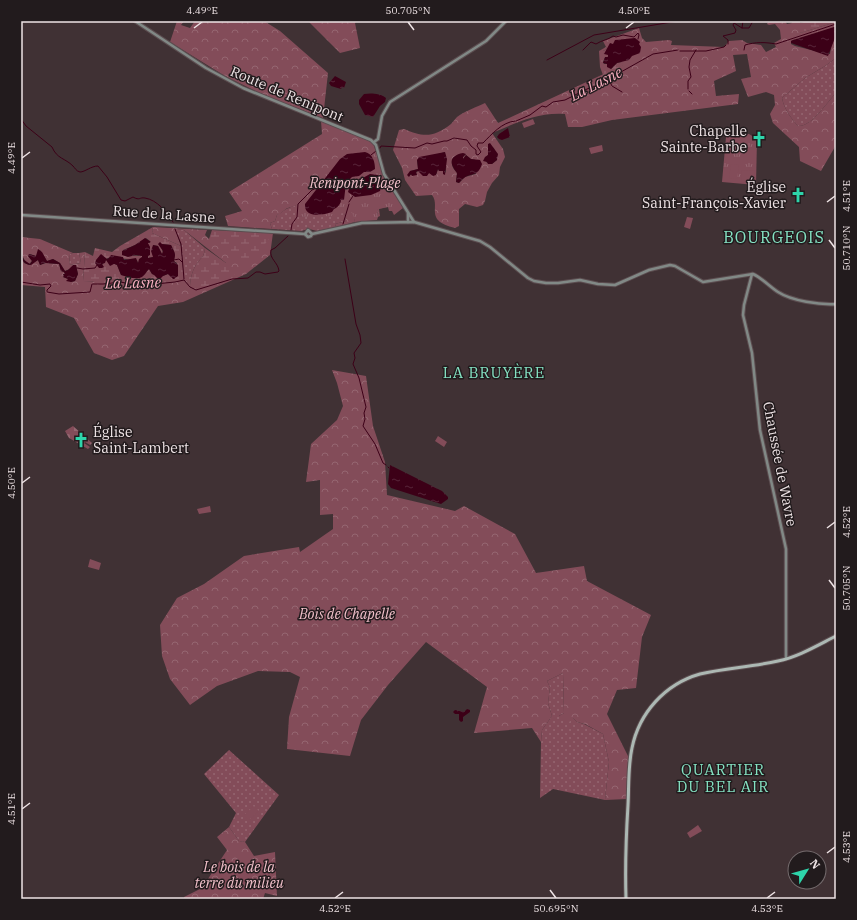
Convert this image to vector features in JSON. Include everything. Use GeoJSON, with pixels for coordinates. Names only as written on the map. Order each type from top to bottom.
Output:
{"type":"FeatureCollection","features":[{"type":"Feature","properties":{"kind":"main road"},"geometry":{"type":"LineString","coordinates":[[626,899],[625,840],[631,753],[636,734],[643,717],[654,703],[665,692],[680,682],[688,679],[702,674],[784,659],[802,653],[836,636]]}},
{"type":"Feature","properties":{"kind":"street","name":"Route de Renipont"},"geometry":{"type":"LineString","coordinates":[[135,21],[206,68],[237,85],[374,142]]}},
{"type":"Feature","properties":{"kind":"street"},"geometry":{"type":"LineString","coordinates":[[414,222],[384,174],[374,142],[378,138],[382,116],[390,102],[486,42],[506,21]]}},
{"type":"Feature","properties":{"kind":"street"},"geometry":{"type":"LineString","coordinates":[[407,211],[408,222],[414,222],[480,241],[494,250],[528,278],[541,282],[551,284],[580,280],[598,284],[614,285],[649,270],[670,265],[703,282],[752,274],[788,298],[836,304]]}},
{"type":"Feature","properties":{"kind":"street","name":"Rue de la Lasne"},"geometry":{"type":"LineString","coordinates":[[21,215],[305,234],[308,230],[312,234],[356,224],[408,222]]}},
{"type":"Feature","properties":{"kind":"street","name":"Chaussée de Wavre"},"geometry":{"type":"LineString","coordinates":[[752,274],[743,315],[752,353],[760,430],[786,549],[784,659]]}},
{"type":"Feature","properties":{"kind":"green space"},"geometry":{"type":"Polygon","coordinates":[[[177,21],[184,21],[181,25],[190,28],[195,21],[264,21],[280,31],[328,73],[323,118],[268,97],[225,76],[170,42],[177,21]]]}},
{"type":"Feature","properties":{"kind":"green space"},"geometry":{"type":"Polygon","coordinates":[[[308,21],[357,21],[355,23],[360,48],[340,53],[308,21]]]}},
{"type":"Feature","properties":{"kind":"green space"},"geometry":{"type":"Polygon","coordinates":[[[769,21],[785,21],[787,24],[792,23],[791,21],[800,21],[800,33],[836,22],[836,27],[791,41],[791,44],[795,46],[830,54],[836,35],[836,58],[805,78],[782,98],[790,117],[798,126],[809,123],[836,93],[836,145],[821,171],[800,161],[799,147],[773,123],[770,114],[775,105],[774,95],[766,92],[748,97],[741,79],[751,77],[747,54],[733,55],[736,71],[714,81],[716,96],[739,94],[738,104],[612,120],[582,127],[568,127],[565,114],[536,116],[492,133],[503,149],[505,157],[500,167],[499,175],[487,192],[483,205],[477,207],[465,204],[459,209],[459,226],[455,228],[443,224],[437,219],[435,202],[432,195],[416,196],[405,180],[402,168],[393,150],[399,130],[404,129],[422,135],[433,134],[445,129],[460,115],[485,103],[498,123],[623,65],[621,60],[605,56],[603,51],[607,49],[603,41],[639,28],[642,38],[646,42],[669,40],[672,41],[671,45],[724,47],[729,41],[742,40],[747,43],[761,45],[766,52],[776,47],[774,43],[781,39],[780,30],[775,24],[767,24],[769,21]],[[489,146],[486,161],[487,163],[492,164],[497,160],[494,148],[489,146]],[[445,152],[417,160],[418,169],[410,171],[410,175],[417,175],[416,173],[418,171],[427,175],[429,173],[436,175],[438,169],[439,171],[443,171],[443,174],[446,172],[445,152]],[[466,154],[453,158],[452,165],[457,173],[456,182],[459,183],[465,177],[476,174],[476,160],[471,159],[466,155],[463,159],[466,154]]]}},
{"type":"Feature","properties":{"kind":"green space"},"geometry":{"type":"Polygon","coordinates":[[[808,21],[836,22],[800,33],[800,23],[808,21]]]}},
{"type":"Feature","properties":{"kind":"green space"},"geometry":{"type":"Polygon","coordinates":[[[606,47],[607,49],[603,51],[603,53],[608,56],[605,57],[603,62],[604,64],[607,64],[611,69],[617,63],[622,62],[624,65],[603,75],[600,67],[599,51],[606,47]]]}},
{"type":"Feature","properties":{"kind":"green space"},"geometry":{"type":"Polygon","coordinates":[[[836,58],[836,93],[809,123],[798,126],[786,110],[782,98],[805,78],[836,58]]]}},
{"type":"Feature","properties":{"kind":"green space"},"geometry":{"type":"Polygon","coordinates":[[[533,119],[535,124],[524,128],[522,123],[533,119]]]}},
{"type":"Feature","properties":{"kind":"green space"},"geometry":{"type":"Polygon","coordinates":[[[321,121],[373,143],[376,152],[297,217],[298,204],[277,215],[275,221],[270,223],[272,229],[228,226],[225,216],[242,211],[229,192],[322,134],[321,121]]]}},
{"type":"Feature","properties":{"kind":"green space"},"geometry":{"type":"Polygon","coordinates":[[[737,133],[749,134],[757,139],[756,185],[722,182],[726,137],[737,133]]]}},
{"type":"Feature","properties":{"kind":"green space"},"geometry":{"type":"Polygon","coordinates":[[[602,145],[603,151],[591,154],[589,148],[602,145]]]}},
{"type":"Feature","properties":{"kind":"green space","name":"Renipont-Plage"},"geometry":{"type":"Polygon","coordinates":[[[346,150],[376,151],[382,173],[403,208],[394,215],[392,211],[389,211],[388,207],[377,209],[377,220],[355,222],[352,212],[344,212],[331,216],[297,217],[298,204],[312,190],[337,158],[346,150]]]}},
{"type":"Feature","properties":{"kind":"green space"},"geometry":{"type":"Polygon","coordinates":[[[731,164],[739,165],[737,179],[729,178],[731,164]]]}},
{"type":"Feature","properties":{"kind":"green space"},"geometry":{"type":"Polygon","coordinates":[[[742,170],[755,171],[754,183],[741,182],[742,170]]]}},
{"type":"Feature","properties":{"kind":"green space"},"geometry":{"type":"Polygon","coordinates":[[[298,204],[297,217],[344,212],[346,221],[335,224],[336,227],[317,231],[309,229],[301,231],[272,229],[270,223],[275,221],[277,215],[298,204]]]}},
{"type":"Feature","properties":{"kind":"green space"},"geometry":{"type":"Polygon","coordinates":[[[388,207],[379,209],[380,216],[378,217],[377,209],[353,212],[355,222],[336,227],[335,224],[346,221],[344,213],[337,214],[336,209],[388,207]]]}},
{"type":"Feature","properties":{"kind":"green space"},"geometry":{"type":"Polygon","coordinates":[[[687,217],[693,218],[690,229],[684,227],[687,217]]]}},
{"type":"Feature","properties":{"kind":"green space"},"geometry":{"type":"Polygon","coordinates":[[[153,227],[207,230],[205,235],[209,239],[273,233],[270,255],[246,274],[183,302],[158,306],[124,356],[112,360],[94,353],[74,318],[46,307],[45,287],[21,285],[21,258],[24,263],[29,265],[38,260],[40,265],[46,263],[59,264],[61,271],[64,272],[65,275],[63,274],[63,277],[71,282],[75,281],[78,274],[76,266],[65,271],[60,263],[53,259],[47,261],[40,250],[36,256],[30,254],[28,256],[32,261],[29,264],[23,256],[21,249],[21,237],[40,239],[73,253],[70,254],[69,265],[81,263],[79,253],[85,252],[83,281],[121,282],[145,285],[184,280],[190,287],[196,290],[223,282],[226,263],[184,230],[175,229],[181,246],[152,233],[153,227]]]}},
{"type":"Feature","properties":{"kind":"green space"},"geometry":{"type":"Polygon","coordinates":[[[153,227],[152,233],[181,246],[184,280],[145,285],[121,282],[96,284],[93,281],[83,281],[85,252],[93,256],[95,248],[112,252],[153,227]],[[146,238],[123,250],[124,255],[142,256],[138,263],[137,260],[114,257],[106,259],[100,255],[96,263],[102,265],[106,260],[117,265],[121,275],[138,278],[149,269],[152,274],[163,276],[168,274],[174,279],[178,273],[177,263],[174,261],[174,253],[171,245],[160,243],[162,254],[158,246],[153,245],[153,257],[148,258],[150,247],[148,243],[150,243],[150,241],[146,238]]]}},
{"type":"Feature","properties":{"kind":"green space"},"geometry":{"type":"Polygon","coordinates":[[[175,229],[184,230],[205,248],[203,256],[193,270],[190,287],[184,280],[181,244],[175,229]]]}},
{"type":"Feature","properties":{"kind":"green space"},"geometry":{"type":"Polygon","coordinates":[[[212,230],[273,233],[250,265],[209,239],[212,230]]]}},
{"type":"Feature","properties":{"kind":"green space"},"geometry":{"type":"Polygon","coordinates":[[[205,248],[226,263],[235,273],[232,279],[196,290],[190,287],[192,273],[203,256],[205,248]]]}},
{"type":"Feature","properties":{"kind":"green space"},"geometry":{"type":"Polygon","coordinates":[[[79,253],[81,263],[69,265],[70,254],[79,253]]]}},
{"type":"Feature","properties":{"kind":"green space","name":"Bois de Chapelle"},"geometry":{"type":"Polygon","coordinates":[[[332,370],[366,376],[373,426],[385,462],[387,495],[455,511],[464,506],[515,534],[536,573],[584,566],[587,581],[651,615],[642,637],[636,688],[617,690],[607,714],[630,760],[627,799],[605,800],[609,762],[603,734],[585,724],[577,722],[573,718],[568,723],[559,716],[564,713],[563,673],[547,681],[550,687],[548,703],[552,716],[542,730],[541,742],[532,728],[474,733],[487,687],[426,642],[388,685],[361,720],[350,756],[287,749],[289,717],[300,677],[290,672],[258,671],[217,686],[190,705],[170,679],[162,656],[160,625],[177,598],[204,584],[244,556],[299,547],[300,552],[333,529],[333,514],[320,515],[320,480],[306,482],[311,444],[337,420],[343,406],[332,370]]]}},
{"type":"Feature","properties":{"kind":"green space"},"geometry":{"type":"Polygon","coordinates":[[[73,426],[92,443],[90,445],[85,442],[84,443],[90,447],[88,449],[69,438],[65,431],[73,426]]]}},
{"type":"Feature","properties":{"kind":"green space"},"geometry":{"type":"Polygon","coordinates":[[[438,436],[447,442],[444,447],[435,441],[438,436]]]}},
{"type":"Feature","properties":{"kind":"green space"},"geometry":{"type":"Polygon","coordinates":[[[210,506],[211,512],[199,514],[197,509],[210,506]]]}},
{"type":"Feature","properties":{"kind":"green space"},"geometry":{"type":"Polygon","coordinates":[[[90,559],[101,563],[99,570],[88,567],[90,559]]]}},
{"type":"Feature","properties":{"kind":"green space"},"geometry":{"type":"Polygon","coordinates":[[[563,673],[564,713],[559,716],[573,718],[577,722],[603,734],[609,762],[605,800],[553,789],[540,798],[542,730],[552,716],[548,703],[550,687],[547,681],[563,673]]]}},
{"type":"Feature","properties":{"kind":"green space"},"geometry":{"type":"Polygon","coordinates":[[[229,750],[279,795],[245,842],[239,841],[229,827],[236,813],[204,774],[229,750]]]}},
{"type":"Feature","properties":{"kind":"green space"},"geometry":{"type":"Polygon","coordinates":[[[254,806],[259,811],[249,820],[244,815],[254,806]]]}},
{"type":"Feature","properties":{"kind":"green space"},"geometry":{"type":"Polygon","coordinates":[[[698,825],[702,831],[690,838],[687,833],[698,825]]]}},
{"type":"Feature","properties":{"kind":"green space","name":"Le bois de la terre du milieu"},"geometry":{"type":"Polygon","coordinates":[[[229,827],[239,841],[245,842],[254,856],[275,852],[277,896],[265,893],[263,899],[184,899],[184,897],[202,888],[227,850],[217,837],[229,827]]]}},
{"type":"Feature","properties":{"kind":"water"},"geometry":{"type":"Polygon","coordinates":[[[836,27],[836,35],[828,56],[791,43],[793,40],[836,27]]]}},
{"type":"Feature","properties":{"kind":"water"},"geometry":{"type":"Polygon","coordinates":[[[635,38],[640,42],[640,53],[632,56],[629,60],[617,63],[611,69],[607,67],[607,64],[603,63],[605,57],[608,57],[608,55],[604,54],[610,43],[613,44],[615,40],[635,38]]]}},
{"type":"Feature","properties":{"kind":"water"},"geometry":{"type":"Polygon","coordinates":[[[335,76],[346,82],[344,88],[342,87],[341,89],[331,86],[329,83],[335,76]]]}},
{"type":"Feature","properties":{"kind":"water"},"geometry":{"type":"Polygon","coordinates":[[[364,94],[378,94],[386,98],[385,102],[380,106],[373,117],[365,115],[359,104],[359,100],[364,94]]]}},
{"type":"Feature","properties":{"kind":"water"},"geometry":{"type":"Polygon","coordinates":[[[508,128],[510,137],[502,140],[497,137],[499,134],[508,128]]]}},
{"type":"Feature","properties":{"kind":"water"},"geometry":{"type":"Polygon","coordinates":[[[490,143],[498,154],[497,160],[492,164],[488,164],[487,162],[483,161],[488,155],[488,144],[490,143]]]}},
{"type":"Feature","properties":{"kind":"water"},"geometry":{"type":"Polygon","coordinates":[[[445,152],[447,159],[445,175],[443,174],[443,171],[439,171],[438,169],[436,175],[433,176],[429,173],[427,176],[423,176],[418,171],[416,172],[417,175],[412,176],[411,174],[409,177],[407,175],[410,171],[418,169],[417,160],[419,157],[445,152]]]}},
{"type":"Feature","properties":{"kind":"water"},"geometry":{"type":"Polygon","coordinates":[[[368,153],[373,159],[375,169],[370,172],[364,172],[359,176],[352,177],[346,183],[344,200],[341,200],[339,206],[332,212],[315,215],[308,212],[305,204],[340,159],[347,154],[368,153]]]}},
{"type":"Feature","properties":{"kind":"water"},"geometry":{"type":"Polygon","coordinates":[[[463,153],[466,154],[463,159],[466,155],[471,159],[480,160],[482,164],[476,173],[467,176],[459,183],[456,182],[457,173],[452,161],[455,156],[463,153]]]}},
{"type":"Feature","properties":{"kind":"water"},"geometry":{"type":"Polygon","coordinates":[[[370,174],[378,175],[382,184],[380,191],[371,195],[355,197],[348,192],[350,185],[370,174]]]}},
{"type":"Feature","properties":{"kind":"water"},"geometry":{"type":"Polygon","coordinates":[[[145,238],[151,242],[148,243],[150,247],[150,255],[148,258],[153,257],[151,251],[153,245],[158,246],[162,254],[163,251],[158,244],[160,242],[162,244],[171,245],[175,253],[174,261],[178,265],[178,276],[173,279],[168,274],[159,280],[149,269],[142,277],[132,278],[121,275],[117,265],[114,264],[110,266],[106,260],[105,263],[102,264],[104,267],[102,268],[99,268],[95,263],[101,254],[107,259],[111,255],[123,257],[124,260],[136,258],[138,263],[142,256],[136,255],[128,257],[122,255],[122,251],[145,238]]]}},
{"type":"Feature","properties":{"kind":"water"},"geometry":{"type":"Polygon","coordinates":[[[38,249],[42,252],[47,261],[53,259],[60,263],[65,271],[73,265],[76,265],[78,274],[75,281],[66,281],[68,279],[63,277],[63,274],[65,274],[61,271],[59,264],[45,263],[40,265],[38,260],[31,265],[25,263],[22,259],[21,253],[24,260],[30,264],[32,261],[28,256],[29,254],[36,256],[38,249]]]}},
{"type":"Feature","properties":{"kind":"water"},"geometry":{"type":"Polygon","coordinates":[[[390,465],[442,491],[448,499],[441,504],[391,488],[388,484],[390,465]]]}},
{"type":"Feature","properties":{"kind":"water"},"geometry":{"type":"Polygon","coordinates":[[[467,709],[470,710],[470,712],[463,717],[463,721],[461,722],[459,720],[459,714],[455,714],[453,712],[455,710],[464,712],[467,709]]]}},
{"type":"Feature","properties":{"kind":"waterway"},"geometry":{"type":"LineString","coordinates":[[547,60],[594,35],[678,21]]}},
{"type":"Feature","properties":{"kind":"waterway","name":"La Lasne"},"geometry":{"type":"LineString","coordinates":[[742,28],[743,21]]}},
{"type":"Feature","properties":{"kind":"waterway","name":"La Lasne"},"geometry":{"type":"LineString","coordinates":[[728,44],[728,40],[723,36],[735,33],[736,30],[733,25],[734,23],[742,28],[749,28],[753,21]]}},
{"type":"Feature","properties":{"kind":"waterway"},"geometry":{"type":"LineString","coordinates":[[744,50],[745,45],[753,43],[776,44],[836,24]]}},
{"type":"Feature","properties":{"kind":"waterway"},"geometry":{"type":"LineString","coordinates":[[583,50],[591,42],[596,44],[613,36],[616,37],[623,35],[634,37],[638,33],[638,39]]}},
{"type":"Feature","properties":{"kind":"waterway","name":"La Lasne"},"geometry":{"type":"LineString","coordinates":[[680,51],[706,51],[724,47],[726,45]]}},
{"type":"Feature","properties":{"kind":"waterway","name":"La Lasne"},"geometry":{"type":"LineString","coordinates":[[516,121],[530,115],[542,106],[546,107],[553,102],[565,100],[596,86],[653,54],[678,50]]}},
{"type":"Feature","properties":{"kind":"waterway"},"geometry":{"type":"LineString","coordinates":[[688,89],[688,81],[691,77],[689,67],[690,60],[696,50]]}},
{"type":"Feature","properties":{"kind":"waterway"},"geometry":{"type":"LineString","coordinates":[[609,80],[612,86],[622,92]]}},
{"type":"Feature","properties":{"kind":"waterway"},"geometry":{"type":"LineString","coordinates":[[689,91],[692,94]]}},
{"type":"Feature","properties":{"kind":"waterway"},"geometry":{"type":"LineString","coordinates":[[21,119],[26,126],[52,147],[56,154],[70,163],[78,171],[82,172],[98,166],[107,177],[121,200],[125,201],[133,197],[137,199],[143,198],[154,201],[168,214],[173,222]]}},
{"type":"Feature","properties":{"kind":"waterway","name":"La Lasne"},"geometry":{"type":"LineString","coordinates":[[380,148],[381,146],[415,148],[427,143],[432,144],[454,138],[467,140],[476,150],[476,154],[478,155],[481,152],[477,146],[478,143],[483,143],[501,126],[515,121]]}},
{"type":"Feature","properties":{"kind":"waterway","name":"La Lasne"},"geometry":{"type":"LineString","coordinates":[[371,155],[376,151]]}},
{"type":"Feature","properties":{"kind":"waterway","name":"La Lasne"},"geometry":{"type":"LineString","coordinates":[[291,230],[292,224],[297,217],[298,204],[312,190],[319,187]]}},
{"type":"Feature","properties":{"kind":"waterway"},"geometry":{"type":"LineString","coordinates":[[349,202],[353,196]]}},
{"type":"Feature","properties":{"kind":"waterway"},"geometry":{"type":"LineString","coordinates":[[343,224],[349,204]]}},
{"type":"Feature","properties":{"kind":"waterway"},"geometry":{"type":"LineString","coordinates":[[175,229],[181,244],[184,279]]}},
{"type":"Feature","properties":{"kind":"waterway","name":"La Lasne"},"geometry":{"type":"LineString","coordinates":[[21,282],[40,285],[50,284],[51,286],[47,292],[59,294],[90,292],[92,284],[121,282],[145,285],[184,280],[190,287],[196,290],[232,279],[248,278],[256,272],[265,274],[278,272],[278,268],[271,256],[271,250],[288,236]]}},
{"type":"Feature","properties":{"kind":"waterway"},"geometry":{"type":"LineString","coordinates":[[174,260],[179,259],[182,262]]}},
{"type":"Feature","properties":{"kind":"waterway"},"geometry":{"type":"LineString","coordinates":[[345,259],[356,324],[361,343],[354,353],[355,358],[353,364],[359,378],[366,407],[363,426],[375,444],[383,463],[386,465]]}},
{"type":"Feature","properties":{"kind":"waterway"},"geometry":{"type":"LineString","coordinates":[[77,268],[95,268],[97,265]]}},
{"type":"Feature","properties":{"kind":"place","name":"Chapelle Sainte-Barbe"},"geometry":{"type":"Point","coordinates":[759,139]}},
{"type":"Feature","properties":{"kind":"place","name":"Église Saint-François-Xavier"},"geometry":{"type":"Point","coordinates":[798,195]}},
{"type":"Feature","properties":{"kind":"place","name":"Église Saint-Lambert"},"geometry":{"type":"Point","coordinates":[81,440]}},
{"type":"Feature","properties":{"kind":"district","name":"BOURGEOIS"},"geometry":{"type":"Point","coordinates":[774,237]}},
{"type":"Feature","properties":{"kind":"district","name":"LA BRUYÈRE"},"geometry":{"type":"Point","coordinates":[494,373]}},
{"type":"Feature","properties":{"kind":"district","name":"QUARTIER DU BEL AIR"},"geometry":{"type":"Point","coordinates":[723,778]}}]}
